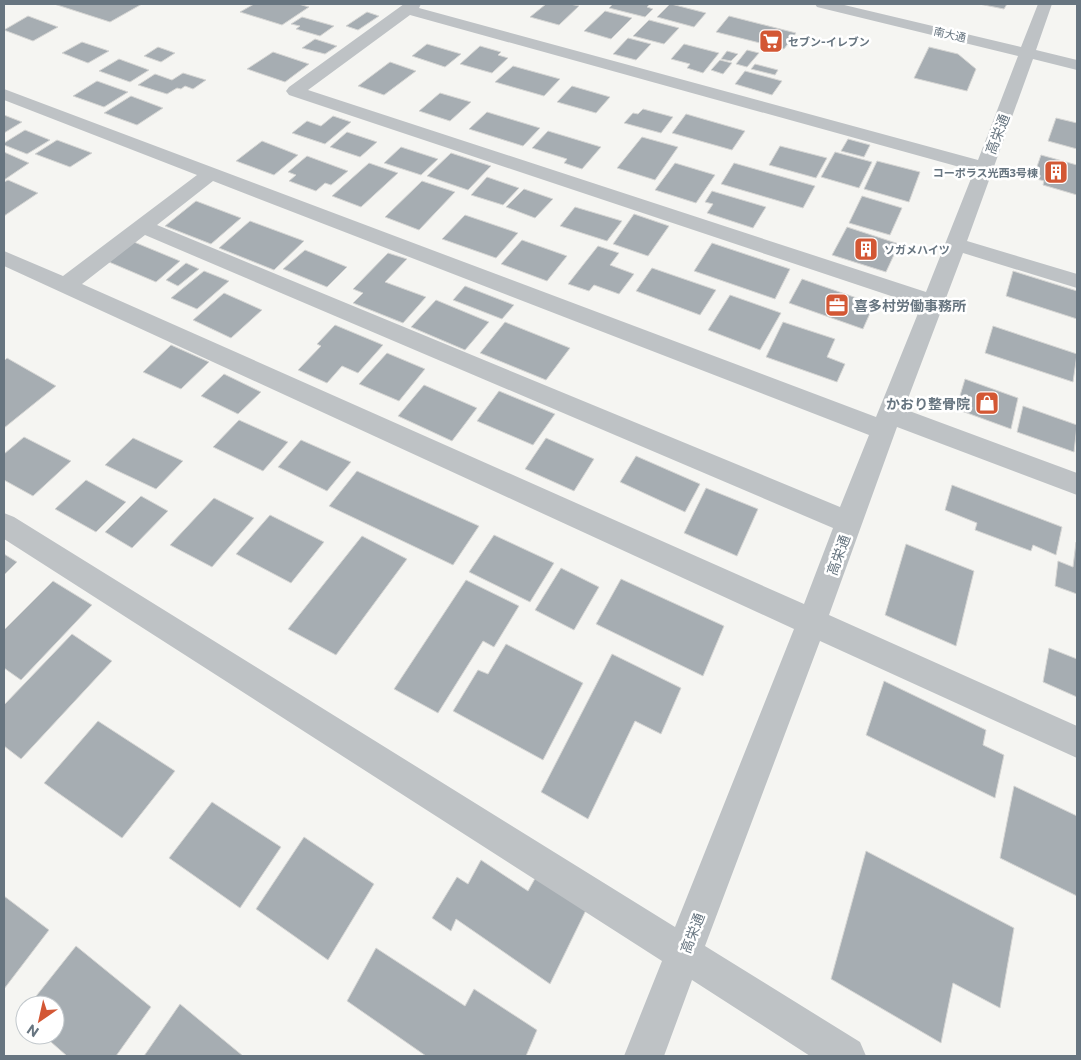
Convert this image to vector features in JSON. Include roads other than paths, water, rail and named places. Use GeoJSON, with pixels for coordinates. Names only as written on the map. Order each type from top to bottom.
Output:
{"type":"FeatureCollection","features":[{"type":"Feature","properties":{"kind":"street","name":"南大通"},"geometry":{"type":"LineString","coordinates":[[822,4],[1030,46],[1077,50]]}},
{"type":"Feature","properties":{"kind":"street","name":"南大通"},"geometry":{"type":"LineString","coordinates":[[881,4],[1030,46],[1077,65]]}},
{"type":"Feature","properties":{"kind":"street","name":"高栄通"},"geometry":{"type":"LineString","coordinates":[[644,1056],[787,684],[813,623],[1045,4]]}},
{"type":"Feature","properties":{"kind":"street"},"geometry":{"type":"LineString","coordinates":[[933,302],[295,91],[411,6],[984,168]]}},
{"type":"Feature","properties":{"kind":"street"},"geometry":{"type":"LineString","coordinates":[[4,94],[210,173],[887,422],[1077,484]]}},
{"type":"Feature","properties":{"kind":"street"},"geometry":{"type":"LineString","coordinates":[[65,286],[210,173]]}},
{"type":"Feature","properties":{"kind":"street"},"geometry":{"type":"LineString","coordinates":[[142,226],[849,523]]}},
{"type":"Feature","properties":{"kind":"street"},"geometry":{"type":"LineString","coordinates":[[955,244],[1077,281]]}},
{"type":"Feature","properties":{"kind":"street"},"geometry":{"type":"LineString","coordinates":[[4,258],[1077,742]]}},
{"type":"Feature","properties":{"kind":"street"},"geometry":{"type":"LineString","coordinates":[[4,525],[846,1056]]}},
{"type":"Feature","properties":{"kind":"place","name":"セブン-イレブン"},"geometry":{"type":"Point","coordinates":[771,41]}},
{"type":"Feature","properties":{"kind":"place","name":"コーポラス光西3号棟"},"geometry":{"type":"Point","coordinates":[1056,172]}},
{"type":"Feature","properties":{"kind":"place","name":"ソガメハイツ"},"geometry":{"type":"Point","coordinates":[866,249]}},
{"type":"Feature","properties":{"kind":"place","name":"喜多村労働事務所"},"geometry":{"type":"Point","coordinates":[837,305]}},
{"type":"Feature","properties":{"kind":"place","name":"かおり整骨院"},"geometry":{"type":"Point","coordinates":[987,403]}}]}
